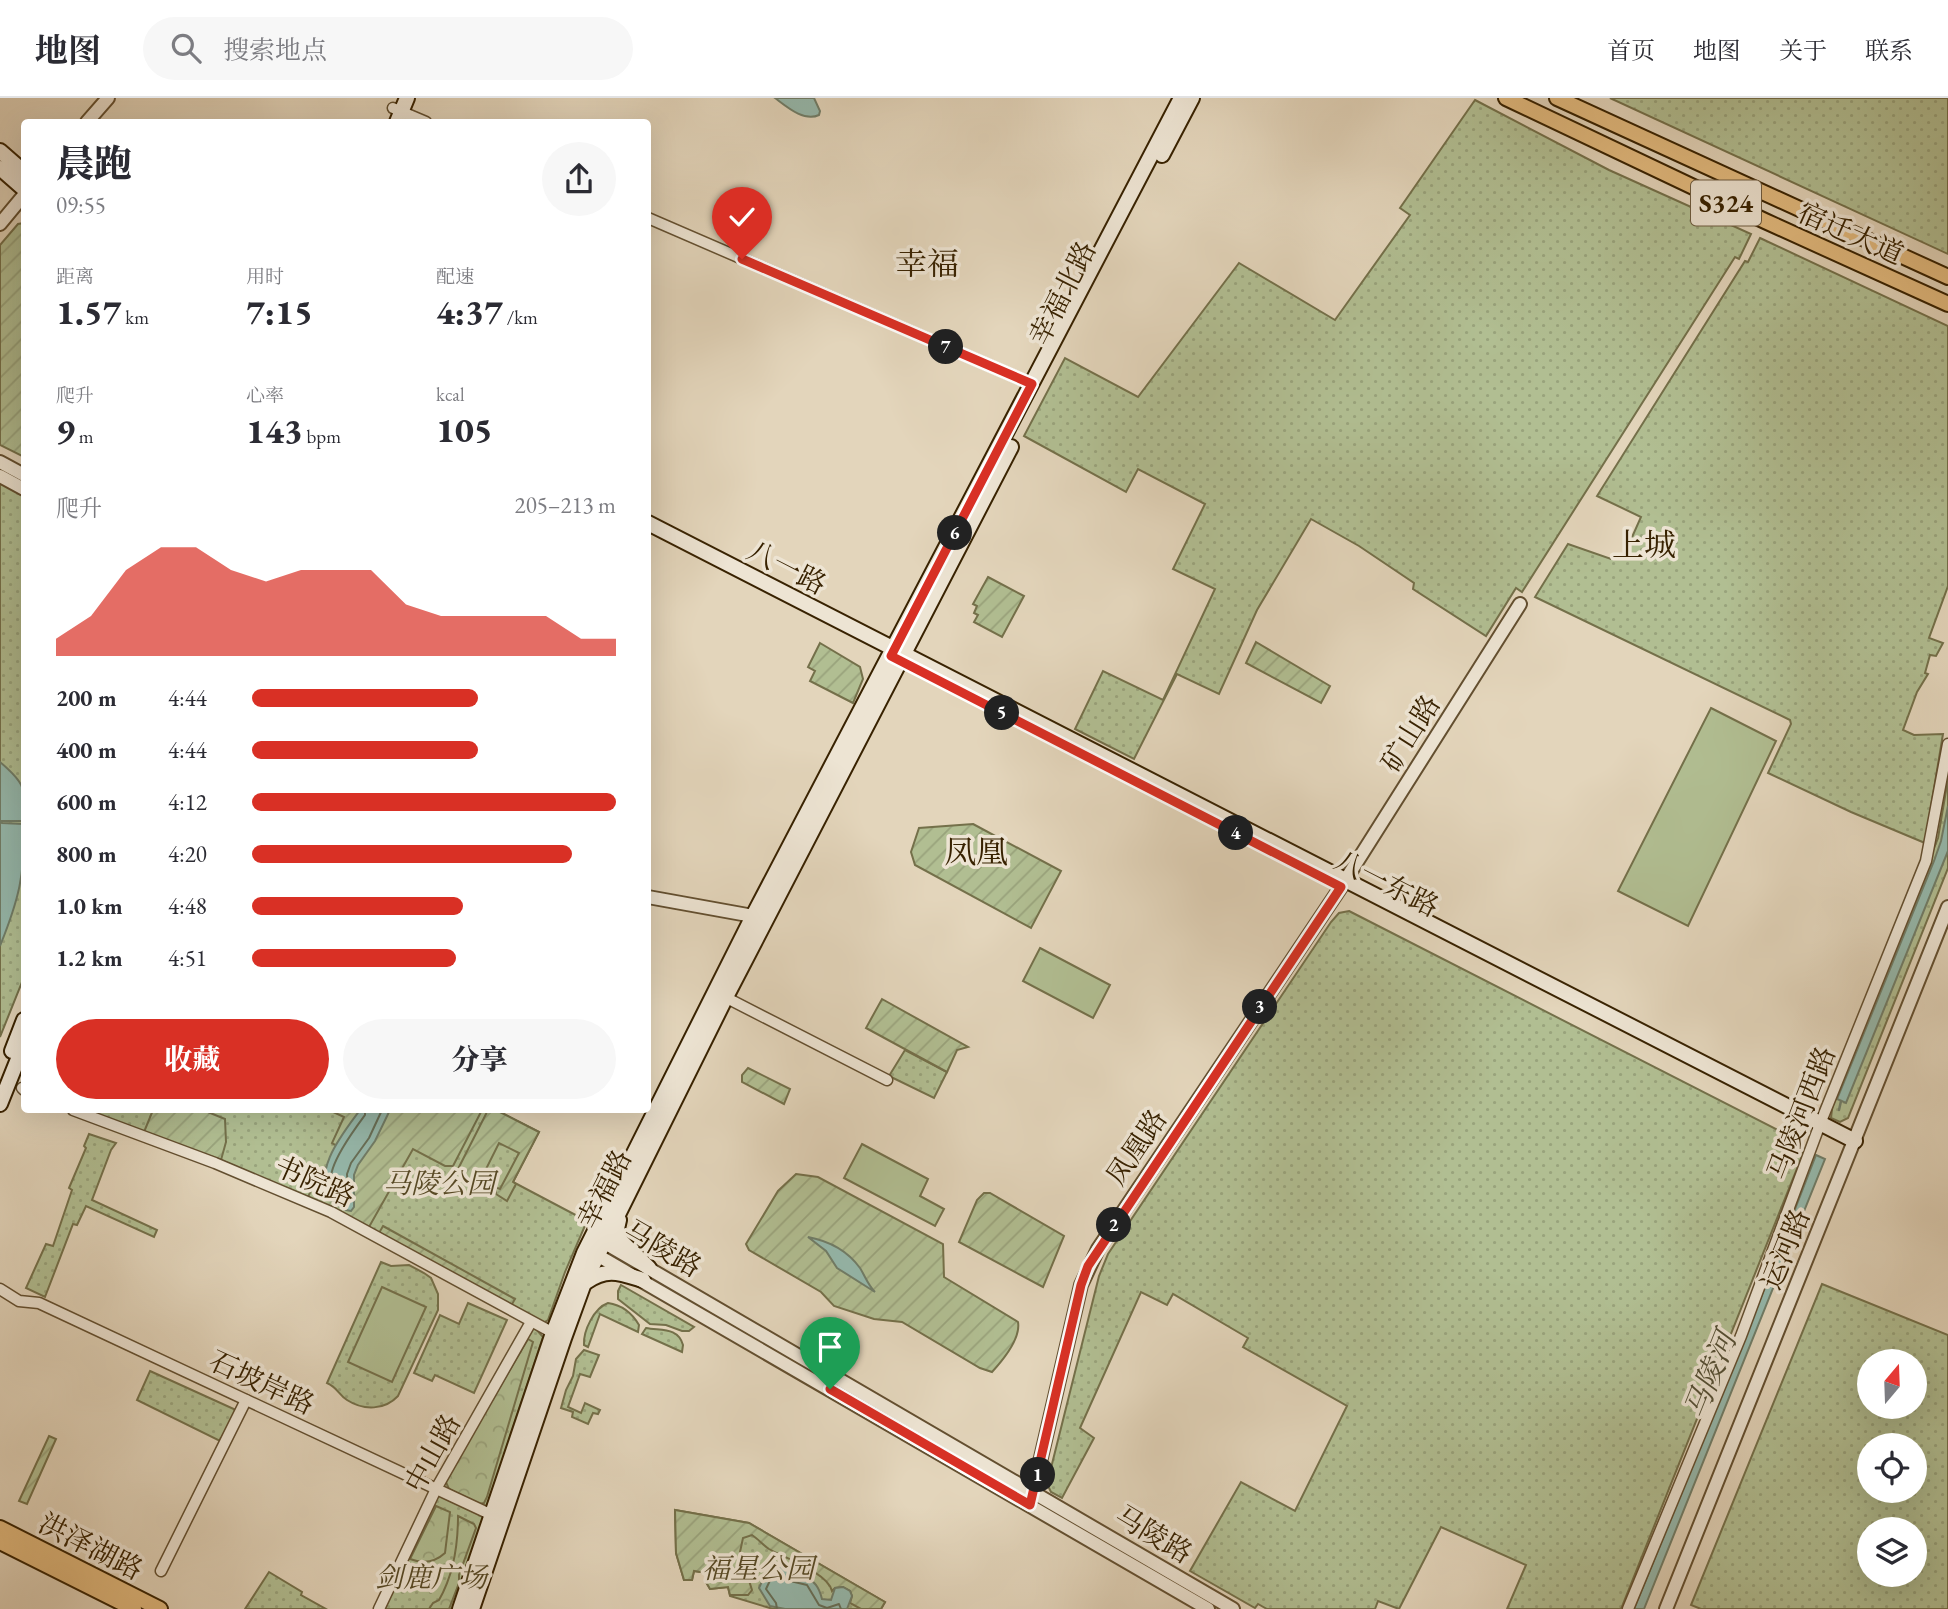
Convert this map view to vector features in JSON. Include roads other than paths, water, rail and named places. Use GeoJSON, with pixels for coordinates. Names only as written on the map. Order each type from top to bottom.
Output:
{"type":"FeatureCollection","features":[{"type":"Feature","properties":{"kind":"main road","name":"幸福北路"},"geometry":{"type":"LineString","coordinates":[[897,655],[1032,384],[1181,98]]}},
{"type":"Feature","properties":{"kind":"main road","name":"幸福北路"},"geometry":{"type":"LineString","coordinates":[[897,655],[1192,98]]}},
{"type":"Feature","properties":{"kind":"main road","name":"宿迁大道"},"geometry":{"type":"LineString","coordinates":[[1506,98],[1948,304]]}},
{"type":"Feature","properties":{"kind":"main road","name":"宿迁大道"},"geometry":{"type":"LineString","coordinates":[[1557,98],[1948,277]]}},
{"type":"Feature","properties":{"kind":"main road"},"geometry":{"type":"LineString","coordinates":[[0,151],[21,169]]}},
{"type":"Feature","properties":{"kind":"main road"},"geometry":{"type":"LineString","coordinates":[[0,168],[21,186]]}},
{"type":"Feature","properties":{"kind":"main road","name":"八一路"},"geometry":{"type":"LineString","coordinates":[[651,525],[897,655]]}},
{"type":"Feature","properties":{"kind":"main road","name":"八一路"},"geometry":{"type":"LineString","coordinates":[[651,534],[897,655]]}},
{"type":"Feature","properties":{"kind":"main road","name":"八一东路"},"geometry":{"type":"LineString","coordinates":[[897,655],[1854,1145]]}},
{"type":"Feature","properties":{"kind":"main road","name":"幸福路"},"geometry":{"type":"LineString","coordinates":[[558,1336],[584,1283],[596,1246],[622,1208],[753,916],[897,655]]}},
{"type":"Feature","properties":{"kind":"main road","name":"幸福路"},"geometry":{"type":"LineString","coordinates":[[472,1609],[497,1520],[558,1336],[596,1246],[720,994],[897,655]]}},
{"type":"Feature","properties":{"kind":"main road"},"geometry":{"type":"LineString","coordinates":[[0,1081],[21,1028]]}},
{"type":"Feature","properties":{"kind":"main road"},"geometry":{"type":"LineString","coordinates":[[0,1104],[21,1052]]}},
{"type":"Feature","properties":{"kind":"main road"},"geometry":{"type":"LineString","coordinates":[[622,1208],[616,1233],[646,1274]]}},
{"type":"Feature","properties":{"kind":"main road"},"geometry":{"type":"LineString","coordinates":[[584,1283],[600,1273],[646,1274]]}},
{"type":"Feature","properties":{"kind":"main road","name":"幸福路"},"geometry":{"type":"LineString","coordinates":[[460,1609],[497,1520]]}},
{"type":"Feature","properties":{"kind":"main road","name":"洪泽湖路"},"geometry":{"type":"LineString","coordinates":[[0,1528],[160,1609]]}},
{"type":"Feature","properties":{"kind":"main road","name":"洪泽湖路"},"geometry":{"type":"LineString","coordinates":[[0,1542],[134,1609]]}},
{"type":"Feature","properties":{"kind":"street"},"geometry":{"type":"LineString","coordinates":[[90,119],[108,98]]}},
{"type":"Feature","properties":{"kind":"street"},"geometry":{"type":"LineString","coordinates":[[399,108],[420,119]]}},
{"type":"Feature","properties":{"kind":"street"},"geometry":{"type":"LineString","coordinates":[[0,224],[21,199]]}},
{"type":"Feature","properties":{"kind":"street"},"geometry":{"type":"LineString","coordinates":[[651,219],[1032,384]]}},
{"type":"Feature","properties":{"kind":"street"},"geometry":{"type":"LineString","coordinates":[[0,462],[21,473]]}},
{"type":"Feature","properties":{"kind":"street"},"geometry":{"type":"LineString","coordinates":[[0,476],[21,487]]}},
{"type":"Feature","properties":{"kind":"street","name":"矿山路"},"geometry":{"type":"LineString","coordinates":[[1343,883],[1520,604]]}},
{"type":"Feature","properties":{"kind":"street","name":"马陵河西路"},"geometry":{"type":"LineString","coordinates":[[1628,1609],[1741,1336],[1819,1128],[1926,861],[1948,744]]}},
{"type":"Feature","properties":{"kind":"street","name":"凤凰路"},"geometry":{"type":"LineString","coordinates":[[1030,1505],[1081,1285],[1088,1266],[1343,883]]}},
{"type":"Feature","properties":{"kind":"street"},"geometry":{"type":"LineString","coordinates":[[651,898],[753,916]]}},
{"type":"Feature","properties":{"kind":"street","name":"运河路"},"geometry":{"type":"LineString","coordinates":[[1667,1609],[1948,907]]}},
{"type":"Feature","properties":{"kind":"street"},"geometry":{"type":"LineString","coordinates":[[720,994],[887,1080]]}},
{"type":"Feature","properties":{"kind":"street","name":"书院路"},"geometry":{"type":"LineString","coordinates":[[81,1113],[215,1163],[331,1212],[558,1336]]}},
{"type":"Feature","properties":{"kind":"street","name":"马陵路"},"geometry":{"type":"LineString","coordinates":[[596,1246],[1034,1492],[1233,1609]]}},
{"type":"Feature","properties":{"kind":"street","name":"马陵路"},"geometry":{"type":"LineString","coordinates":[[646,1274],[1208,1609]]}},
{"type":"Feature","properties":{"kind":"street","name":"石坡岸路"},"geometry":{"type":"LineString","coordinates":[[0,1289],[19,1301],[39,1303],[246,1399],[497,1520]]}},
{"type":"Feature","properties":{"kind":"street","name":"中山路"},"geometry":{"type":"LineString","coordinates":[[379,1609],[436,1489],[531,1322]]}},
{"type":"Feature","properties":{"kind":"street"},"geometry":{"type":"LineString","coordinates":[[161,1571],[246,1399]]}},
{"type":"Feature","properties":{"kind":"water"},"geometry":{"type":"Polygon","coordinates":[[[775,98],[814,98],[819,115],[807,117],[775,98]]]}},
{"type":"Feature","properties":{"kind":"water"},"geometry":{"type":"Polygon","coordinates":[[[0,762],[21,785],[21,821],[1,821],[21,824],[21,879],[0,946],[0,762]]]}},
{"type":"Feature","properties":{"kind":"water"},"geometry":{"type":"Polygon","coordinates":[[[1948,806],[1948,851],[1846,1103],[1837,1099],[1934,861],[1948,806]]]}},
{"type":"Feature","properties":{"kind":"water"},"geometry":{"type":"Polygon","coordinates":[[[358,1113],[389,1113],[354,1175],[354,1207],[351,1211],[345,1210],[332,1200],[326,1189],[325,1178],[331,1154],[358,1113]]]}},
{"type":"Feature","properties":{"kind":"water"},"geometry":{"type":"Polygon","coordinates":[[[1816,1155],[1825,1159],[1644,1609],[1634,1609],[1757,1307],[1816,1155]]]}},
{"type":"Feature","properties":{"kind":"water"},"geometry":{"type":"Polygon","coordinates":[[[808,1237],[843,1251],[860,1268],[875,1292],[837,1268],[826,1251],[808,1237]]]}},
{"type":"Feature","properties":{"kind":"water"},"geometry":{"type":"Polygon","coordinates":[[[781,1561],[790,1567],[788,1573],[799,1578],[803,1576],[813,1582],[822,1599],[831,1600],[835,1588],[843,1587],[850,1591],[852,1596],[847,1609],[785,1609],[770,1606],[759,1588],[768,1568],[781,1561]]]}},
{"type":"Feature","properties":{"kind":"waterway","name":"马陵河"},"geometry":{"type":"LineString","coordinates":[[1839,1110],[1841,1101]]}},
{"type":"Feature","properties":{"kind":"district","name":"幸福"},"geometry":{"type":"Point","coordinates":[927,264]}},
{"type":"Feature","properties":{"kind":"district","name":"上城"},"geometry":{"type":"Point","coordinates":[1644,545]}},
{"type":"Feature","properties":{"kind":"district","name":"凤凰"},"geometry":{"type":"Point","coordinates":[976,852]}},
{"type":"Feature","properties":{"kind":"park label","name":"马陵公园"},"geometry":{"type":"Point","coordinates":[439,1183]}},
{"type":"Feature","properties":{"kind":"park label","name":"福星公园"},"geometry":{"type":"Point","coordinates":[758,1568]}},
{"type":"Feature","properties":{"kind":"park label","name":"剑鹿广场"},"geometry":{"type":"Point","coordinates":[431,1577]}}]}
